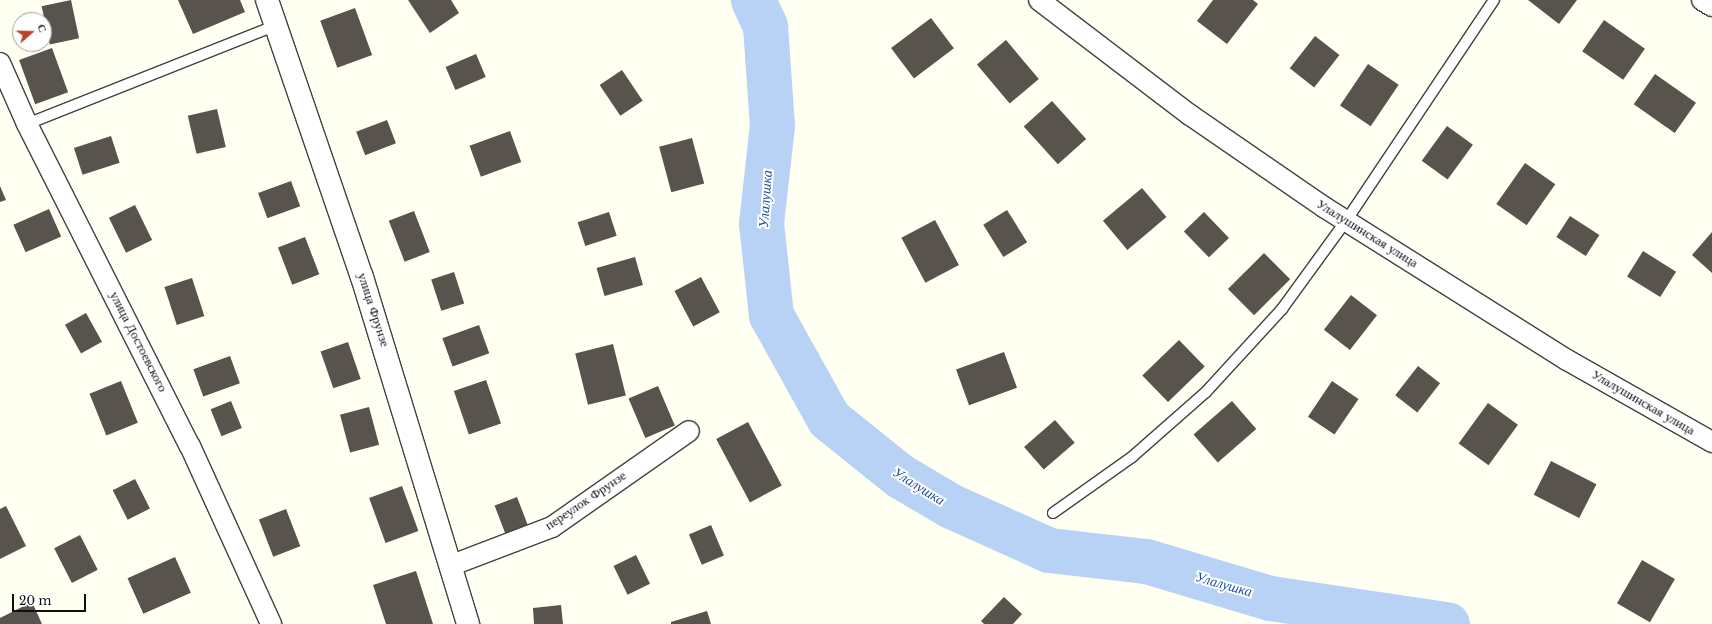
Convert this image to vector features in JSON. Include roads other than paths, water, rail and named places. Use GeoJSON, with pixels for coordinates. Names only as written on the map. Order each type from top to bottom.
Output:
{"type":"FeatureCollection","features":[{"type":"Feature","properties":{"kind":"street","name":"улица Фрунзе"},"geometry":{"type":"LineString","coordinates":[[266,0],[362,277],[452,565],[468,624]]}},
{"type":"Feature","properties":{"kind":"street","name":"Улалушинская улица"},"geometry":{"type":"LineString","coordinates":[[1039,0],[1190,115],[1346,221],[1567,360],[1712,442]]}},
{"type":"Feature","properties":{"kind":"street"},"geometry":{"type":"LineString","coordinates":[[1702,0],[1712,6]]}},
{"type":"Feature","properties":{"kind":"street","name":"улица Достоевского"},"geometry":{"type":"LineString","coordinates":[[0,63],[27,124],[190,446],[270,624]]}},
{"type":"Feature","properties":{"kind":"street","name":"переулок Фрунзе"},"geometry":{"type":"LineString","coordinates":[[452,565],[552,527],[689,431]]}},
{"type":"Feature","properties":{"kind":"lane"},"geometry":{"type":"LineString","coordinates":[[1053,513],[1132,457],[1206,392],[1282,309],[1346,221],[1494,0]]}},
{"type":"Feature","properties":{"kind":"lane"},"geometry":{"type":"LineString","coordinates":[[27,124],[275,26]]}},
{"type":"Feature","properties":{"kind":"waterway","name":"Улалушка"},"geometry":{"type":"LineString","coordinates":[[753,0],[765,26],[772,125],[761,223],[771,315],[829,419],[900,476],[951,506],[1049,550],[1146,561],[1270,598],[1447,624]]}}]}
